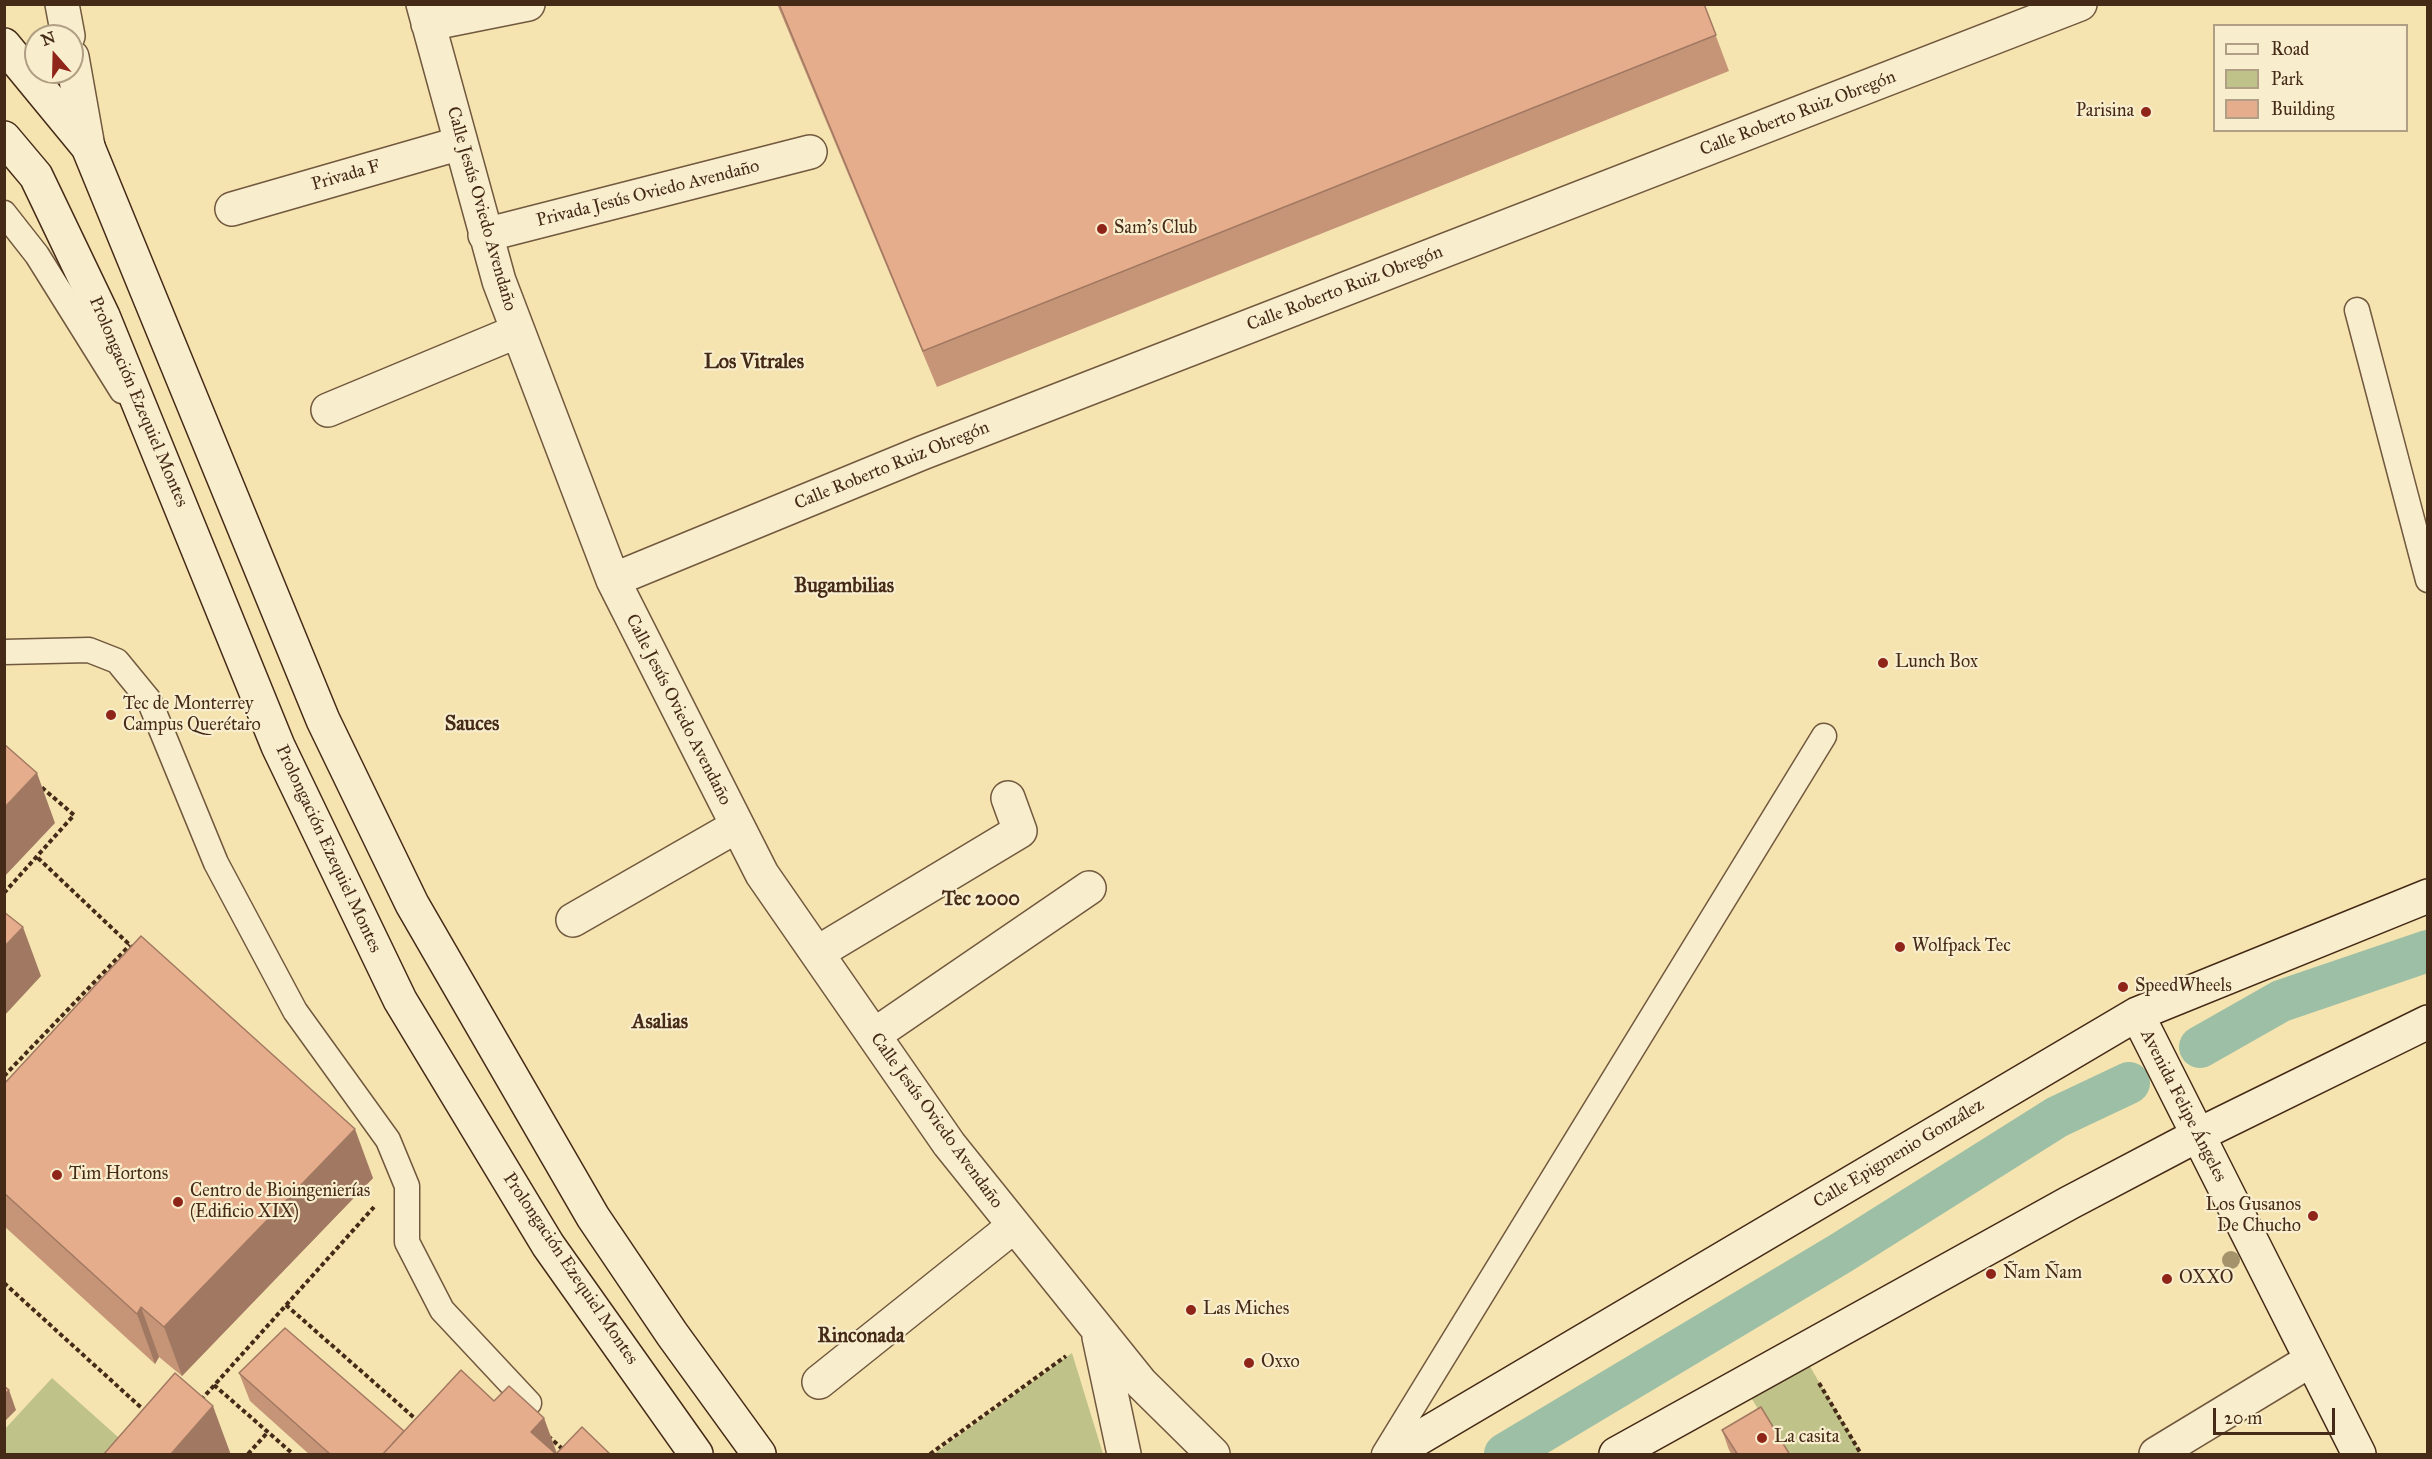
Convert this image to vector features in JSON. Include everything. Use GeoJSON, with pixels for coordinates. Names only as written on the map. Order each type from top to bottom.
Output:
{"type":"FeatureCollection","features":[{"type":"Feature","properties":{"kind":"street"},"geometry":{"type":"LineString","coordinates":[[62,4],[66,24]]}},
{"type":"Feature","properties":{"kind":"street"},"geometry":{"type":"LineString","coordinates":[[425,14],[528,4]]}},
{"type":"Feature","properties":{"kind":"street","name":"Calle Roberto Ruiz Obregón"},"geometry":{"type":"LineString","coordinates":[[613,580],[922,453],[2080,4]]}},
{"type":"Feature","properties":{"kind":"street","name":"Calle Jesús Oviedo Avendaño"},"geometry":{"type":"LineString","coordinates":[[425,14],[485,235],[518,331],[613,580],[762,874],[949,1144],[1141,1383],[1213,1455]]}},
{"type":"Feature","properties":{"kind":"street"},"geometry":{"type":"LineString","coordinates":[[4,45],[88,147]]}},
{"type":"Feature","properties":{"kind":"street"},"geometry":{"type":"LineString","coordinates":[[77,84],[88,147],[323,720],[412,904],[593,1217],[672,1334],[759,1455]]}},
{"type":"Feature","properties":{"kind":"street","name":"Prolongación Ezequiel Montes"},"geometry":{"type":"LineString","coordinates":[[4,138],[36,177],[103,316],[278,746],[400,1000],[548,1245],[696,1455]]}},
{"type":"Feature","properties":{"kind":"street","name":"Privada F"},"geometry":{"type":"LineString","coordinates":[[232,209],[461,143]]}},
{"type":"Feature","properties":{"kind":"street","name":"Privada Jesús Oviedo Avendaño"},"geometry":{"type":"LineString","coordinates":[[485,235],[810,152]]}},
{"type":"Feature","properties":{"kind":"street"},"geometry":{"type":"LineString","coordinates":[[328,410],[518,331]]}},
{"type":"Feature","properties":{"kind":"street"},"geometry":{"type":"LineString","coordinates":[[817,954],[1020,831],[1008,798]]}},
{"type":"Feature","properties":{"kind":"street"},"geometry":{"type":"LineString","coordinates":[[573,920],[737,826]]}},
{"type":"Feature","properties":{"kind":"street"},"geometry":{"type":"LineString","coordinates":[[874,1035],[1089,888]]}},
{"type":"Feature","properties":{"kind":"street","name":"Calle Epigmenio González"},"geometry":{"type":"LineString","coordinates":[[1392,1455],[2137,1014],[2427,896]]}},
{"type":"Feature","properties":{"kind":"street","name":"Avenida Felipe Ángeles"},"geometry":{"type":"LineString","coordinates":[[2137,1014],[2360,1455]]}},
{"type":"Feature","properties":{"kind":"street"},"geometry":{"type":"LineString","coordinates":[[1616,1455],[2069,1203],[2198,1135],[2427,1022]]}},
{"type":"Feature","properties":{"kind":"street"},"geometry":{"type":"LineString","coordinates":[[819,1382],[1014,1226]]}},
{"type":"Feature","properties":{"kind":"street","name":"Calle Jesús Oviedo Avendaño"},"geometry":{"type":"LineString","coordinates":[[1098,1332],[1124,1455]]}},
{"type":"Feature","properties":{"kind":"street"},"geometry":{"type":"LineString","coordinates":[[2157,1455],[2312,1360]]}},
{"type":"Feature","properties":{"kind":"lane"},"geometry":{"type":"LineString","coordinates":[[4,213],[37,255],[160,452]]}},
{"type":"Feature","properties":{"kind":"lane"},"geometry":{"type":"LineString","coordinates":[[2357,310],[2427,580]]}},
{"type":"Feature","properties":{"kind":"lane"},"geometry":{"type":"LineString","coordinates":[[4,652],[89,650],[117,661],[149,700],[216,863],[295,1011],[388,1140],[407,1186],[407,1242],[442,1310],[529,1403]]}},
{"type":"Feature","properties":{"kind":"lane"},"geometry":{"type":"LineString","coordinates":[[1384,1455],[1824,736]]}},
{"type":"Feature","properties":{"kind":"path"},"geometry":{"type":"LineString","coordinates":[[4,893],[38,858],[74,815],[30,778]]}},
{"type":"Feature","properties":{"kind":"path"},"geometry":{"type":"LineString","coordinates":[[38,858],[138,953]]}},
{"type":"Feature","properties":{"kind":"path"},"geometry":{"type":"LineString","coordinates":[[4,1076],[130,945]]}},
{"type":"Feature","properties":{"kind":"path"},"geometry":{"type":"LineString","coordinates":[[200,1401],[379,1202]]}},
{"type":"Feature","properties":{"kind":"path"},"geometry":{"type":"LineString","coordinates":[[4,1283],[153,1418]]}},
{"type":"Feature","properties":{"kind":"path"},"geometry":{"type":"LineString","coordinates":[[286,1305],[419,1422]]}},
{"type":"Feature","properties":{"kind":"path"},"geometry":{"type":"LineString","coordinates":[[930,1455],[1098,1332]]}},
{"type":"Feature","properties":{"kind":"path"},"geometry":{"type":"LineString","coordinates":[[1801,1352],[1861,1455]]}},
{"type":"Feature","properties":{"kind":"path"},"geometry":{"type":"LineString","coordinates":[[214,1385],[293,1455]]}},
{"type":"Feature","properties":{"kind":"path"},"geometry":{"type":"LineString","coordinates":[[248,1455],[267,1433]]}},
{"type":"Feature","properties":{"kind":"green space"},"geometry":{"type":"Polygon","coordinates":[[[1801,1351],[1861,1454],[1785,1454],[1743,1384],[1801,1351]]]}},
{"type":"Feature","properties":{"kind":"green space"},"geometry":{"type":"Polygon","coordinates":[[[1072,1353],[1103,1454],[934,1454],[1072,1353]]]}},
{"type":"Feature","properties":{"kind":"green space"},"geometry":{"type":"Polygon","coordinates":[[[52,1378],[137,1454],[5,1454],[4,1430],[52,1378]]]}},
{"type":"Feature","properties":{"kind":"building","name":"Sam's Club"},"geometry":{"type":"Polygon","coordinates":[[[779,4],[1704,4],[1716,35],[923,351],[779,4]]]}},
{"type":"Feature","properties":{"kind":"building"},"geometry":{"type":"Polygon","coordinates":[[[4,744],[37,773],[4,808],[4,744]]]}},
{"type":"Feature","properties":{"kind":"building"},"geometry":{"type":"Polygon","coordinates":[[[4,912],[23,927],[4,947],[4,912]]]}},
{"type":"Feature","properties":{"kind":"building","name":"Centro de Bioingenierías (Edificio XIX)"},"geometry":{"type":"Polygon","coordinates":[[[141,936],[355,1129],[164,1327],[141,1307],[137,1314],[4,1193],[4,1084],[141,936]]]}},
{"type":"Feature","properties":{"kind":"building"},"geometry":{"type":"Polygon","coordinates":[[[285,1328],[404,1431],[382,1455],[331,1455],[239,1373],[285,1328]]]}},
{"type":"Feature","properties":{"kind":"building"},"geometry":{"type":"Polygon","coordinates":[[[461,1370],[494,1401],[509,1386],[544,1418],[531,1432],[556,1454],[582,1427],[611,1455],[382,1455],[461,1370]]]}},
{"type":"Feature","properties":{"kind":"building"},"geometry":{"type":"Polygon","coordinates":[[[175,1373],[213,1406],[170,1455],[103,1455],[175,1373]]]}},
{"type":"Feature","properties":{"kind":"building"},"geometry":{"type":"Polygon","coordinates":[[[1761,1407],[1790,1455],[1738,1455],[1722,1430],[1761,1407]]]}},
{"type":"Feature","properties":{"kind":"waterway"},"geometry":{"type":"LineString","coordinates":[[2200,1047],[2281,1001],[2428,951]]}},
{"type":"Feature","properties":{"kind":"waterway"},"geometry":{"type":"LineString","coordinates":[[1505,1454],[1841,1253],[2057,1117],[2129,1083]]}},
{"type":"Feature","properties":{"kind":"place","name":"Parisina"},"geometry":{"type":"Point","coordinates":[2146,112]}},
{"type":"Feature","properties":{"kind":"place","name":"Sam's Club"},"geometry":{"type":"Point","coordinates":[1102,229]}},
{"type":"Feature","properties":{"kind":"place","name":"Lunch Box"},"geometry":{"type":"Point","coordinates":[1883,663]}},
{"type":"Feature","properties":{"kind":"place","name":"Tec de Monterrey Campus Querétaro"},"geometry":{"type":"Point","coordinates":[111,715]}},
{"type":"Feature","properties":{"kind":"place","name":"Wolfpack Tec"},"geometry":{"type":"Point","coordinates":[1900,947]}},
{"type":"Feature","properties":{"kind":"place","name":"SpeedWheels"},"geometry":{"type":"Point","coordinates":[2123,987]}},
{"type":"Feature","properties":{"kind":"place","name":"Tim Hortons"},"geometry":{"type":"Point","coordinates":[57,1175]}},
{"type":"Feature","properties":{"kind":"place","name":"Centro de Bioingenierías (Edificio XIX)"},"geometry":{"type":"Point","coordinates":[178,1202]}},
{"type":"Feature","properties":{"kind":"place","name":"Los Gusanos De Chucho"},"geometry":{"type":"Point","coordinates":[2313,1216]}},
{"type":"Feature","properties":{"kind":"place","name":"Ñam Ñam"},"geometry":{"type":"Point","coordinates":[1991,1274]}},
{"type":"Feature","properties":{"kind":"place","name":"OXXO"},"geometry":{"type":"Point","coordinates":[2167,1279]}},
{"type":"Feature","properties":{"kind":"place","name":"Las Miches"},"geometry":{"type":"Point","coordinates":[1191,1310]}},
{"type":"Feature","properties":{"kind":"place","name":"Oxxo"},"geometry":{"type":"Point","coordinates":[1249,1363]}},
{"type":"Feature","properties":{"kind":"place","name":"La casita"},"geometry":{"type":"Point","coordinates":[1762,1438]}},
{"type":"Feature","properties":{"kind":"district","name":"Los Vitrales"},"geometry":{"type":"Point","coordinates":[754,363]}},
{"type":"Feature","properties":{"kind":"district","name":"Bugambilias"},"geometry":{"type":"Point","coordinates":[844,587]}},
{"type":"Feature","properties":{"kind":"district","name":"Sauces"},"geometry":{"type":"Point","coordinates":[472,725]}},
{"type":"Feature","properties":{"kind":"district","name":"Tec 2000"},"geometry":{"type":"Point","coordinates":[981,900]}},
{"type":"Feature","properties":{"kind":"district","name":"Asalias"},"geometry":{"type":"Point","coordinates":[660,1023]}},
{"type":"Feature","properties":{"kind":"district","name":"Rinconada"},"geometry":{"type":"Point","coordinates":[861,1337]}}]}
